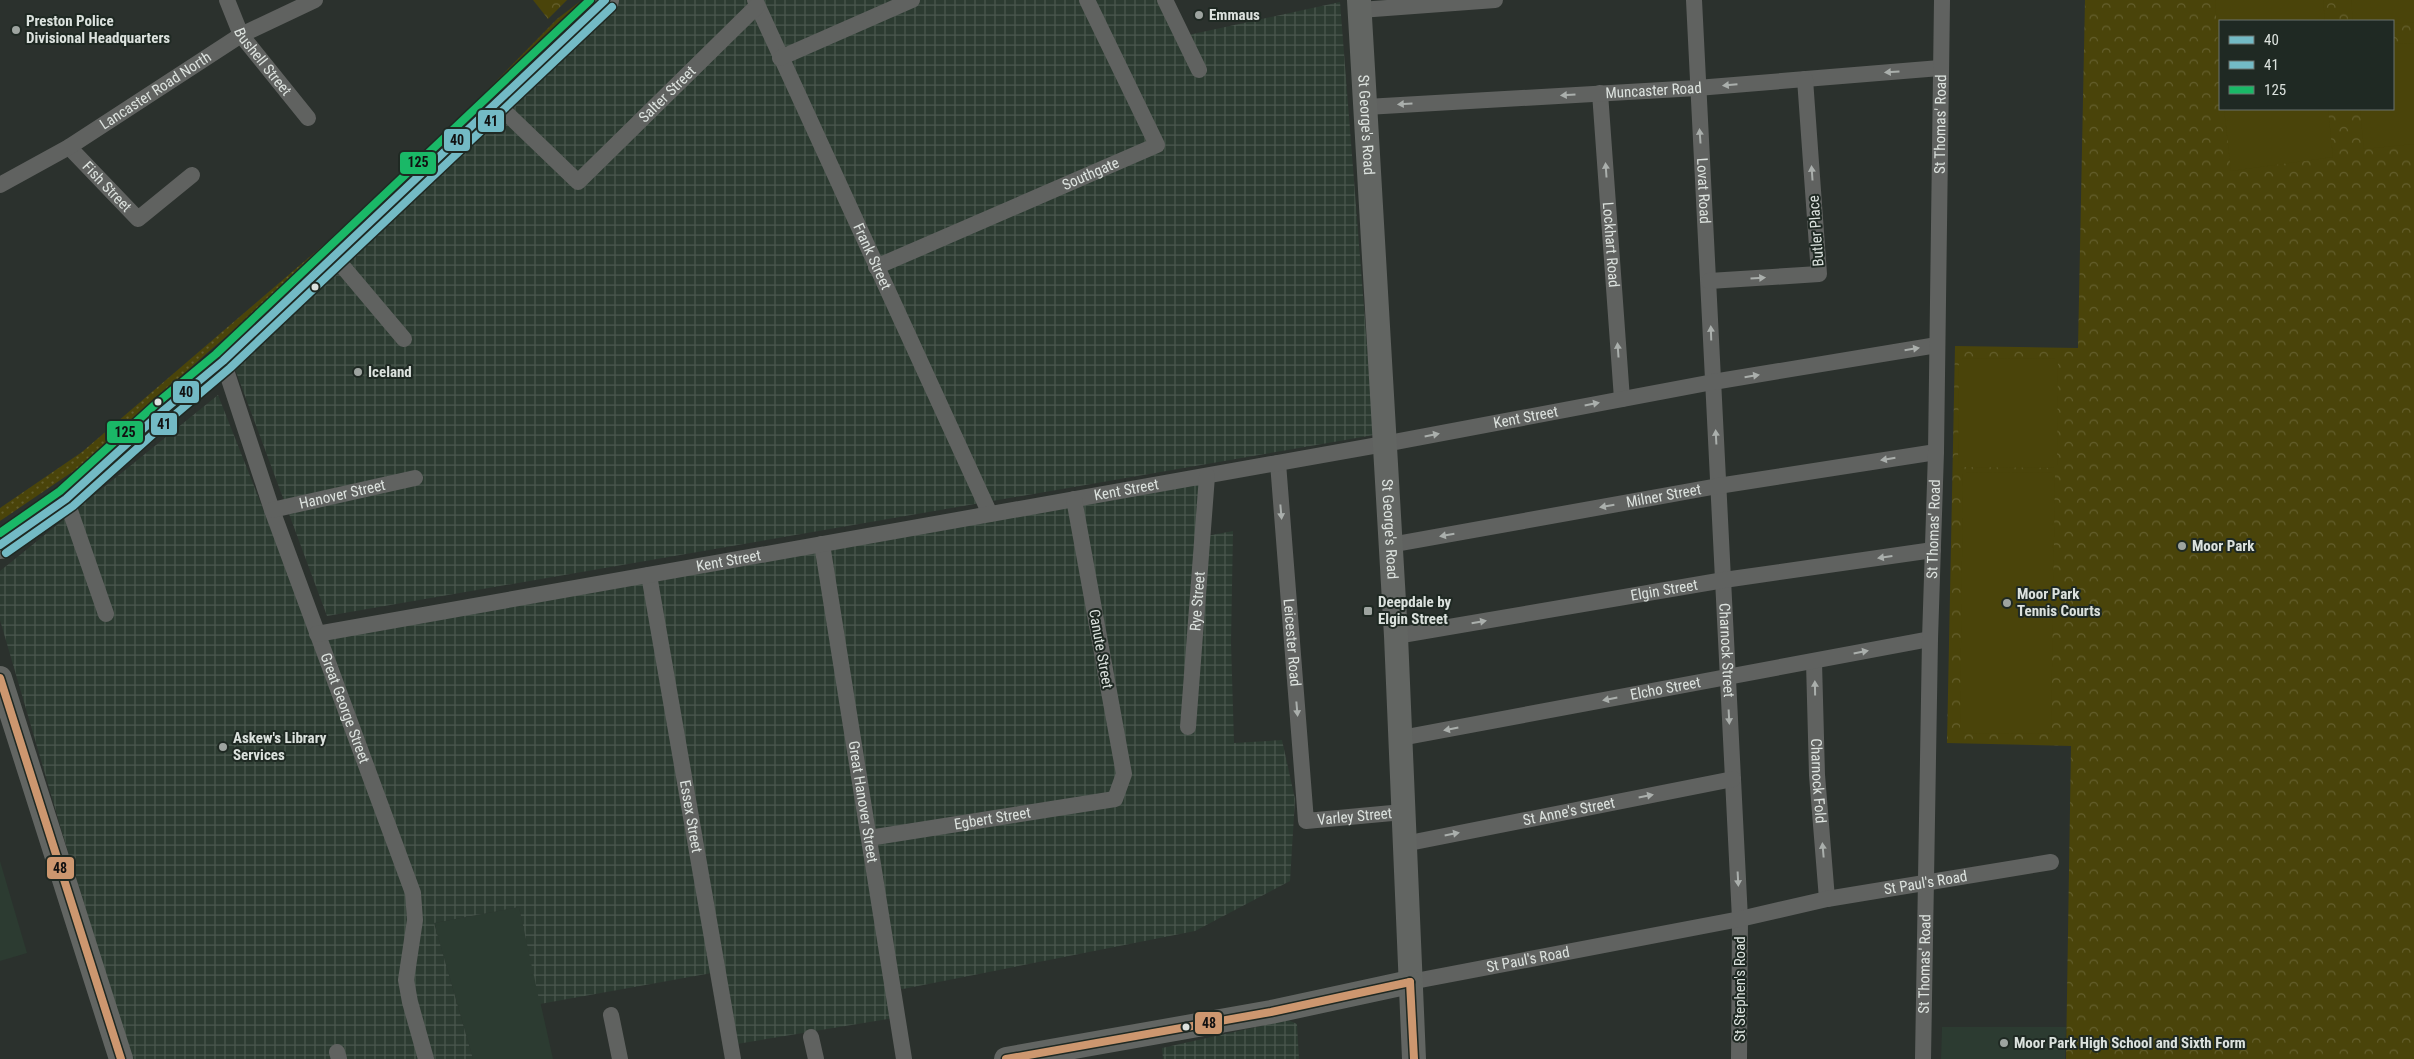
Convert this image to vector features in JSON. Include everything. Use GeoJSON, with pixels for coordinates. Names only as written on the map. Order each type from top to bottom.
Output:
{"type":"FeatureCollection","features":[{"type":"Feature","properties":{"kind":"highway"},"geometry":{"type":"LineString","coordinates":[[0,544],[66,499],[164,410],[223,361],[605,0]]}},
{"type":"Feature","properties":{"kind":"street","name":"Bushell Street"},"geometry":{"type":"LineString","coordinates":[[227,0],[241,35],[308,118]]}},
{"type":"Feature","properties":{"kind":"street","name":"Lancaster Road North"},"geometry":{"type":"LineString","coordinates":[[0,185],[69,147],[241,35],[315,0]]}},
{"type":"Feature","properties":{"kind":"street"},"geometry":{"type":"LineString","coordinates":[[780,58],[912,0]]}},
{"type":"Feature","properties":{"kind":"street","name":"Southgate"},"geometry":{"type":"LineString","coordinates":[[876,267],[1157,145],[1087,0]]}},
{"type":"Feature","properties":{"kind":"street"},"geometry":{"type":"LineString","coordinates":[[1165,0],[1199,70]]}},
{"type":"Feature","properties":{"kind":"street"},"geometry":{"type":"LineString","coordinates":[[1359,5],[1495,0]]}},
{"type":"Feature","properties":{"kind":"street","name":"Lovat Road"},"geometry":{"type":"LineString","coordinates":[[1694,0],[1697,88],[1710,281],[1713,382]]}},
{"type":"Feature","properties":{"kind":"street","name":"St Thomas' Road"},"geometry":{"type":"LineString","coordinates":[[1923,1059],[1930,639],[1936,452],[1942,0]]}},
{"type":"Feature","properties":{"kind":"street","name":"Salter Street"},"geometry":{"type":"LineString","coordinates":[[496,102],[578,182],[756,3]]}},
{"type":"Feature","properties":{"kind":"street","name":"Frank Street"},"geometry":{"type":"LineString","coordinates":[[756,3],[990,514]]}},
{"type":"Feature","properties":{"kind":"street","name":"St George's Road"},"geometry":{"type":"LineString","coordinates":[[1359,5],[1396,636],[1414,1059]]}},
{"type":"Feature","properties":{"kind":"street","name":"Muncaster Road"},"geometry":{"type":"LineString","coordinates":[[1366,107],[1697,88],[1940,68]]}},
{"type":"Feature","properties":{"kind":"street","name":"Butler Place"},"geometry":{"type":"LineString","coordinates":[[1710,281],[1820,274],[1805,79]]}},
{"type":"Feature","properties":{"kind":"street","name":"Lockhart Road"},"geometry":{"type":"LineString","coordinates":[[1600,93],[1622,399]]}},
{"type":"Feature","properties":{"kind":"street","name":"Fish Street"},"geometry":{"type":"LineString","coordinates":[[69,147],[138,219],[192,174]]}},
{"type":"Feature","properties":{"kind":"street"},"geometry":{"type":"LineString","coordinates":[[334,256],[404,339]]}},
{"type":"Feature","properties":{"kind":"street","name":"Kent Street"},"geometry":{"type":"LineString","coordinates":[[317,634],[1207,476],[1713,382],[1937,345]]}},
{"type":"Feature","properties":{"kind":"street","name":"Great George Street"},"geometry":{"type":"LineString","coordinates":[[223,361],[272,510],[413,893],[414,920],[406,980],[410,1002],[426,1059]]}},
{"type":"Feature","properties":{"kind":"street","name":"Charnock Street"},"geometry":{"type":"LineString","coordinates":[[1713,382],[1740,919]]}},
{"type":"Feature","properties":{"kind":"street","name":"Milner Street"},"geometry":{"type":"LineString","coordinates":[[1390,545],[1718,486],[1936,452]]}},
{"type":"Feature","properties":{"kind":"street","name":"Leicester Road"},"geometry":{"type":"LineString","coordinates":[[1278,463],[1306,821]]}},
{"type":"Feature","properties":{"kind":"street","name":"Rye Street"},"geometry":{"type":"LineString","coordinates":[[1188,727],[1207,476]]}},
{"type":"Feature","properties":{"kind":"street","name":"Hanover Street"},"geometry":{"type":"LineString","coordinates":[[272,510],[414,478]]}},
{"type":"Feature","properties":{"kind":"street"},"geometry":{"type":"LineString","coordinates":[[66,499],[106,614]]}},
{"type":"Feature","properties":{"kind":"street","name":"Canute Street"},"geometry":{"type":"LineString","coordinates":[[1074,499],[1124,774],[1115,799]]}},
{"type":"Feature","properties":{"kind":"street","name":"Great Hanover Street"},"geometry":{"type":"LineString","coordinates":[[822,544],[904,1059]]}},
{"type":"Feature","properties":{"kind":"street","name":"Elgin Street"},"geometry":{"type":"LineString","coordinates":[[1396,636],[1724,580],[1933,550]]}},
{"type":"Feature","properties":{"kind":"street","name":"Essex Street"},"geometry":{"type":"LineString","coordinates":[[649,575],[733,1059]]}},
{"type":"Feature","properties":{"kind":"street","name":"Elcho Street"},"geometry":{"type":"LineString","coordinates":[[1401,738],[1930,639]]}},
{"type":"Feature","properties":{"kind":"street","name":"Charnock Fold"},"geometry":{"type":"LineString","coordinates":[[1814,662],[1817,774],[1827,899]]}},
{"type":"Feature","properties":{"kind":"street"},"geometry":{"type":"LineString","coordinates":[[0,678],[121,1059]]}},
{"type":"Feature","properties":{"kind":"street","name":"St Anne's Street"},"geometry":{"type":"LineString","coordinates":[[1404,844],[1733,779]]}},
{"type":"Feature","properties":{"kind":"street","name":"Egbert Street"},"geometry":{"type":"LineString","coordinates":[[869,838],[1115,799]]}},
{"type":"Feature","properties":{"kind":"street","name":"Varley Street"},"geometry":{"type":"LineString","coordinates":[[1306,821],[1403,812]]}},
{"type":"Feature","properties":{"kind":"street","name":"St Paul's Road"},"geometry":{"type":"LineString","coordinates":[[1006,1059],[1261,1014],[1410,982],[1740,919],[1827,899],[2051,862]]}},
{"type":"Feature","properties":{"kind":"street","name":"St Stephen's Road"},"geometry":{"type":"LineString","coordinates":[[1739,1059],[1740,919]]}},
{"type":"Feature","properties":{"kind":"street"},"geometry":{"type":"LineString","coordinates":[[611,1015],[620,1059]]}},
{"type":"Feature","properties":{"kind":"street"},"geometry":{"type":"LineString","coordinates":[[812,1037],[816,1059]]}},
{"type":"Feature","properties":{"kind":"shaded area"},"geometry":{"type":"Polygon","coordinates":[[[619,0],[1168,0],[1184,36],[1340,2],[1374,435],[327,616],[232,361],[619,0]]]}},
{"type":"Feature","properties":{"kind":"shaded area"},"geometry":{"type":"Polygon","coordinates":[[[218,395],[315,640],[1202,483],[1196,538],[1233,531],[1231,642],[1234,743],[1282,740],[1295,799],[1290,881],[1195,931],[903,989],[886,987],[894,1018],[737,1044],[723,971],[540,1004],[519,907],[434,923],[473,1059],[132,1059],[62,832],[0,620],[0,571],[218,395]]]}},
{"type":"Feature","properties":{"kind":"shaded area"},"geometry":{"type":"Polygon","coordinates":[[[0,861],[27,953],[0,961],[0,861]]]}},
{"type":"Feature","properties":{"kind":"shaded area"},"geometry":{"type":"Polygon","coordinates":[[[519,907],[553,1059],[473,1059],[434,923],[519,907]]]}},
{"type":"Feature","properties":{"kind":"shaded area"},"geometry":{"type":"Polygon","coordinates":[[[1288,1020],[1297,1024],[1299,1059],[1163,1059],[1162,1048],[1288,1020]]]}},
{"type":"Feature","properties":{"kind":"shaded area","name":"Moor Park High School and Sixth Form"},"geometry":{"type":"Polygon","coordinates":[[[1942,1027],[2066,1027],[2065,1059],[1941,1059],[1942,1027]]]}},
{"type":"Feature","properties":{"kind":"green space"},"geometry":{"type":"Polygon","coordinates":[[[533,0],[567,0],[548,19],[533,0]]]}},
{"type":"Feature","properties":{"kind":"green space"},"geometry":{"type":"Polygon","coordinates":[[[582,0],[489,98],[329,249],[207,353],[84,464],[0,521],[0,508],[82,452],[397,182],[557,19],[582,0]]]}},
{"type":"Feature","properties":{"kind":"green space","name":"Moor Park"},"geometry":{"type":"Polygon","coordinates":[[[2085,0],[2414,0],[2414,1059],[2066,1059],[2071,746],[1947,743],[1955,346],[2078,348],[2085,0]]]}},
{"type":"Feature","properties":{"kind":"green space"},"geometry":{"type":"Polygon","coordinates":[[[2215,0],[2323,0],[2325,20],[2219,20],[2218,43],[2215,0]]]}},
{"type":"Feature","properties":{"kind":"green space"},"geometry":{"type":"Polygon","coordinates":[[[2351,0],[2414,0],[2414,22],[2394,24],[2394,20],[2353,20],[2351,0]]]}},
{"type":"Feature","properties":{"kind":"green space"},"geometry":{"type":"Polygon","coordinates":[[[2414,43],[2414,144],[2364,149],[2360,110],[2394,110],[2394,44],[2414,43]]]}},
{"type":"Feature","properties":{"kind":"green space"},"geometry":{"type":"Polygon","coordinates":[[[2224,110],[2328,110],[2333,157],[2231,171],[2224,110]]]}},
{"type":"Feature","properties":{"kind":"green space"},"geometry":{"type":"Polygon","coordinates":[[[1959,358],[2058,359],[2057,468],[1958,467],[1959,358]]]}},
{"type":"Feature","properties":{"kind":"green space","name":"Moor Park Tennis Courts"},"geometry":{"type":"Polygon","coordinates":[[[1963,472],[2055,473],[2051,734],[1960,733],[1963,472]]]}},
{"type":"Feature","properties":{"kind":"transit line","name":"125"},"geometry":{"type":"LineString","coordinates":[[0,533],[60,491],[157,403],[216,354],[590,0]]}},
{"type":"Feature","properties":{"kind":"transit line","name":"40"},"geometry":{"type":"LineString","coordinates":[[0,545],[66,499],[164,410],[223,361],[605,0]]}},
{"type":"Feature","properties":{"kind":"transit line","name":"41"},"geometry":{"type":"LineString","coordinates":[[6,553],[73,506],[230,368],[612,7]]}},
{"type":"Feature","properties":{"kind":"transit line","name":"48"},"geometry":{"type":"LineString","coordinates":[[0,678],[121,1059]]}},
{"type":"Feature","properties":{"kind":"transit line","name":"48"},"geometry":{"type":"LineString","coordinates":[[1410,982],[1414,1059]]}},
{"type":"Feature","properties":{"kind":"transit line","name":"48"},"geometry":{"type":"LineString","coordinates":[[1006,1059],[1271,1012],[1410,982]]}},
{"type":"Feature","properties":{"kind":"place","name":"Emmaus"},"geometry":{"type":"Point","coordinates":[1199,15]}},
{"type":"Feature","properties":{"kind":"place","name":"Preston Police Divisional Headquarters"},"geometry":{"type":"Point","coordinates":[16,30]}},
{"type":"Feature","properties":{"kind":"place","name":"Iceland"},"geometry":{"type":"Point","coordinates":[358,372]}},
{"type":"Feature","properties":{"kind":"place","name":"Moor Park"},"geometry":{"type":"Point","coordinates":[2182,546]}},
{"type":"Feature","properties":{"kind":"place","name":"Moor Park Tennis Courts"},"geometry":{"type":"Point","coordinates":[2007,603]}},
{"type":"Feature","properties":{"kind":"place","name":"Deepdale by Elgin Street"},"geometry":{"type":"Point","coordinates":[1368,611]}},
{"type":"Feature","properties":{"kind":"place","name":"Askew's Library Services"},"geometry":{"type":"Point","coordinates":[223,747]}},
{"type":"Feature","properties":{"kind":"place","name":"Moor Park High School and Sixth Form"},"geometry":{"type":"Point","coordinates":[2004,1043]}}]}
